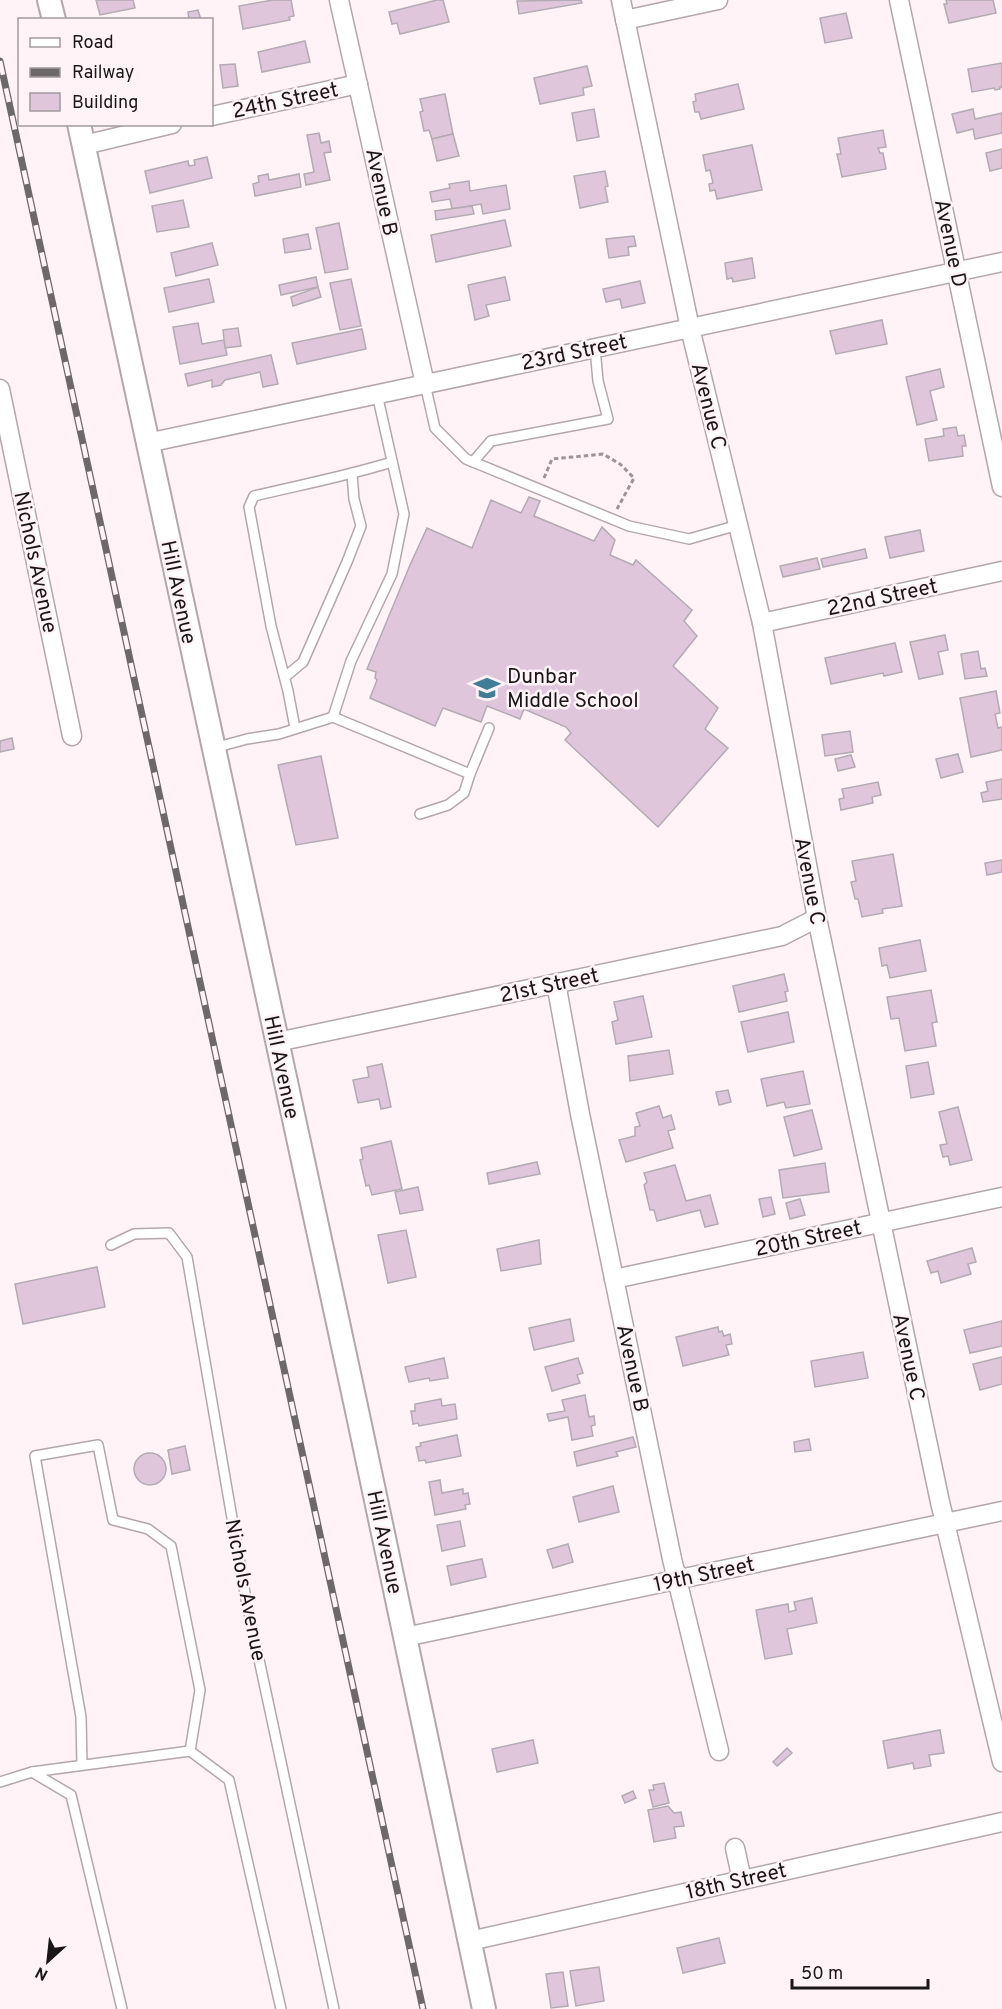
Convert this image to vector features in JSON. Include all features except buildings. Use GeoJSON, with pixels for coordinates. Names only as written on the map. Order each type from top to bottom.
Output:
{"type":"FeatureCollection","features":[{"type":"Feature","properties":{"kind":"street"},"geometry":{"type":"LineString","coordinates":[[49,0],[54,18]]}},
{"type":"Feature","properties":{"kind":"street","name":"Avenue B"},"geometry":{"type":"LineString","coordinates":[[339,0],[424,384]]}},
{"type":"Feature","properties":{"kind":"street","name":"Avenue C"},"geometry":{"type":"LineString","coordinates":[[621,0],[690,328],[762,623],[817,918],[881,1222],[945,1523],[1002,1762]]}},
{"type":"Feature","properties":{"kind":"street"},"geometry":{"type":"LineString","coordinates":[[625,20],[718,0]]}},
{"type":"Feature","properties":{"kind":"street","name":"Avenue D"},"geometry":{"type":"LineString","coordinates":[[899,0],[1002,487]]}},
{"type":"Feature","properties":{"kind":"street","name":"24th Street"},"geometry":{"type":"LineString","coordinates":[[213,116],[358,84]]}},
{"type":"Feature","properties":{"kind":"street"},"geometry":{"type":"LineString","coordinates":[[81,134],[154,126]]}},
{"type":"Feature","properties":{"kind":"street","name":"Hill Avenue"},"geometry":{"type":"LineString","coordinates":[[81,134],[484,2009]]}},
{"type":"Feature","properties":{"kind":"street","name":"23rd Street"},"geometry":{"type":"LineString","coordinates":[[147,443],[1002,262]]}},
{"type":"Feature","properties":{"kind":"street","name":"Nichols Avenue"},"geometry":{"type":"LineString","coordinates":[[0,389],[72,736]]}},
{"type":"Feature","properties":{"kind":"street","name":"22nd Street"},"geometry":{"type":"LineString","coordinates":[[762,623],[1002,571]]}},
{"type":"Feature","properties":{"kind":"street","name":"21st Street"},"geometry":{"type":"LineString","coordinates":[[277,1042],[782,936],[817,918]]}},
{"type":"Feature","properties":{"kind":"street","name":"Avenue B"},"geometry":{"type":"LineString","coordinates":[[556,983],[676,1580],[718,1751]]}},
{"type":"Feature","properties":{"kind":"street","name":"20th Street"},"geometry":{"type":"LineString","coordinates":[[614,1279],[1002,1197]]}},
{"type":"Feature","properties":{"kind":"street","name":"19th Street"},"geometry":{"type":"LineString","coordinates":[[405,1637],[1002,1511]]}},
{"type":"Feature","properties":{"kind":"street","name":"18th Street"},"geometry":{"type":"LineString","coordinates":[[470,1941],[1002,1822]]}},
{"type":"Feature","properties":{"kind":"street"},"geometry":{"type":"LineString","coordinates":[[735,1848],[742,1880]]}},
{"type":"Feature","properties":{"kind":"lane"},"geometry":{"type":"LineString","coordinates":[[473,462],[491,441],[608,419],[598,381],[595,348]]}},
{"type":"Feature","properties":{"kind":"lane"},"geometry":{"type":"LineString","coordinates":[[424,384],[435,428],[466,459],[629,526],[689,539],[738,525]]}},
{"type":"Feature","properties":{"kind":"lane"},"geometry":{"type":"LineString","coordinates":[[333,717],[351,661],[392,574],[404,513],[377,394]]}},
{"type":"Feature","properties":{"kind":"lane"},"geometry":{"type":"LineString","coordinates":[[294,728],[285,677],[271,626],[249,507],[254,496],[352,474],[392,462]]}},
{"type":"Feature","properties":{"kind":"lane"},"geometry":{"type":"LineString","coordinates":[[285,677],[303,662],[347,562],[360,526],[354,499],[352,474]]}},
{"type":"Feature","properties":{"kind":"lane"},"geometry":{"type":"LineString","coordinates":[[213,748],[279,734],[333,717],[470,774]]}},
{"type":"Feature","properties":{"kind":"lane"},"geometry":{"type":"LineString","coordinates":[[420,814],[448,805],[464,793],[489,728]]}},
{"type":"Feature","properties":{"kind":"lane","name":"Nichols Avenue"},"geometry":{"type":"LineString","coordinates":[[111,1245],[134,1234],[169,1233],[187,1257],[246,1599],[334,2009]]}},
{"type":"Feature","properties":{"kind":"lane"},"geometry":{"type":"LineString","coordinates":[[82,1765],[81,1717],[34,1456],[98,1445],[113,1520],[148,1529],[171,1546],[200,1690],[190,1751]]}},
{"type":"Feature","properties":{"kind":"lane"},"geometry":{"type":"LineString","coordinates":[[0,1782],[32,1772],[190,1751],[229,1780],[281,2009]]}},
{"type":"Feature","properties":{"kind":"lane"},"geometry":{"type":"LineString","coordinates":[[32,1772],[71,1795],[122,2009]]}},
{"type":"Feature","properties":{"kind":"path"},"geometry":{"type":"LineString","coordinates":[[540,489],[552,459],[603,454],[620,464],[634,478],[612,518]]}},
{"type":"Feature","properties":{"kind":"railway"},"geometry":{"type":"LineString","coordinates":[[0,61],[423,2009]]}},
{"type":"Feature","properties":{"kind":"place","name":"Dunbar Middle School"},"geometry":{"type":"Point","coordinates":[487,688]}}]}
